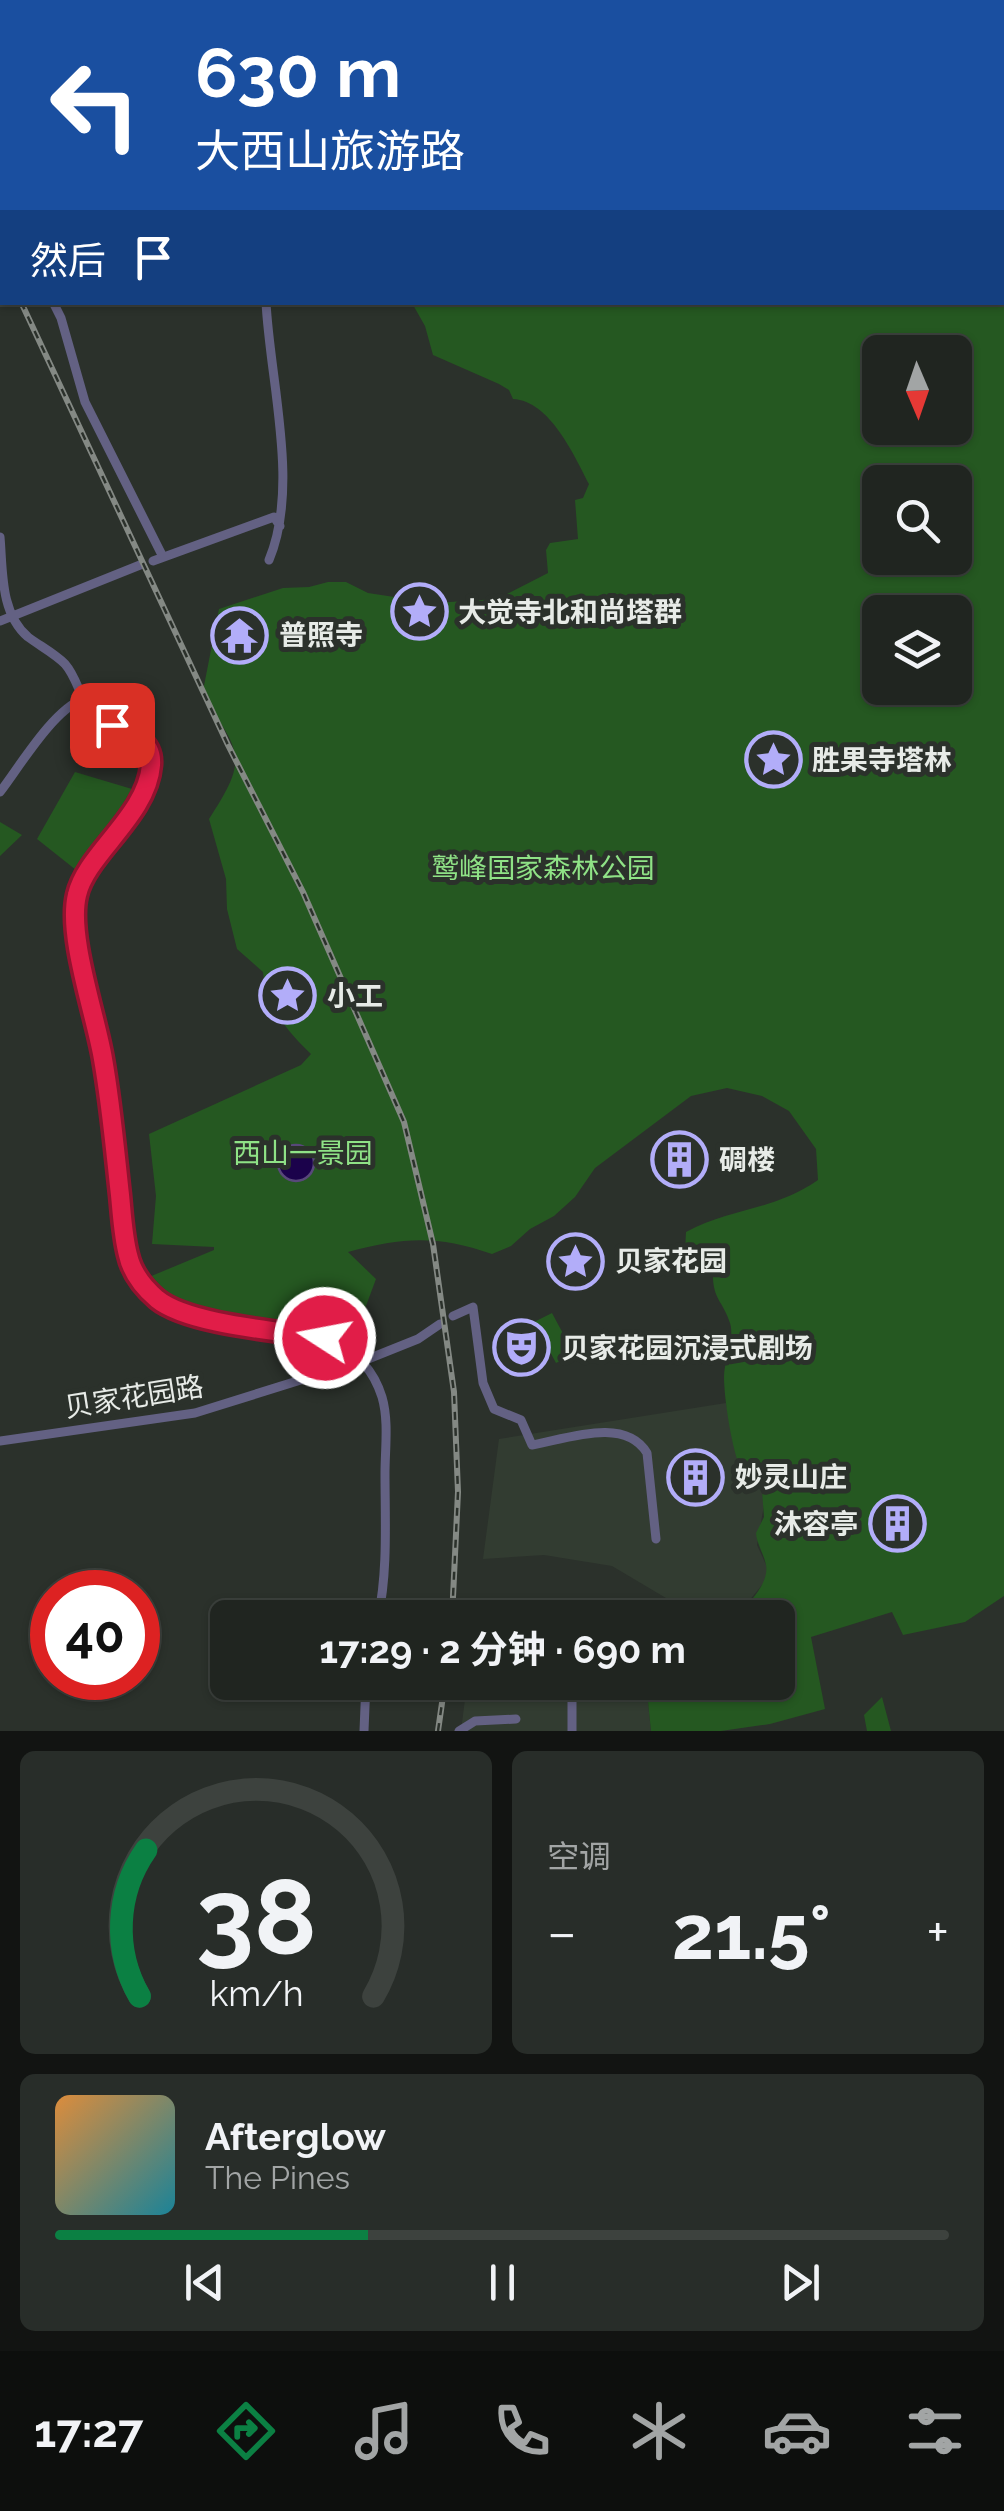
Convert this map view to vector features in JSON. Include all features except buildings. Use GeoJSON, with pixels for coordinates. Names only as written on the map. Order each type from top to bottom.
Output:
{"type":"FeatureCollection","features":[{"type":"Feature","properties":{"kind":"street"},"geometry":{"type":"LineString","coordinates":[[54,305],[86,402],[158,559],[274,518],[280,528]]}},
{"type":"Feature","properties":{"kind":"street"},"geometry":{"type":"LineString","coordinates":[[266,305],[282,490],[280,528],[268,560]]}},
{"type":"Feature","properties":{"kind":"street"},"geometry":{"type":"LineString","coordinates":[[0,537],[4,596],[11,617],[27,636],[64,663],[98,718],[141,739],[151,760],[149,775],[132,812],[86,874],[75,906],[104,1062],[123,1227],[132,1268],[155,1297],[178,1311],[325,1338],[354,1353],[360,1361],[378,1387],[385,1416],[380,1600]]}},
{"type":"Feature","properties":{"kind":"street"},"geometry":{"type":"LineString","coordinates":[[0,622],[140,566]]}},
{"type":"Feature","properties":{"kind":"street"},"geometry":{"type":"LineString","coordinates":[[0,792],[66,710],[83,699]]}},
{"type":"Feature","properties":{"kind":"street"},"geometry":{"type":"LineString","coordinates":[[453,1316],[472,1307],[487,1396],[500,1414],[521,1420],[532,1444],[615,1432],[640,1442],[647,1453],[656,1538]]}},
{"type":"Feature","properties":{"kind":"street","name":"贝家花园路"},"geometry":{"type":"LineString","coordinates":[[0,1441],[188,1415],[413,1342],[440,1324]]}},
{"type":"Feature","properties":{"kind":"street"},"geometry":{"type":"LineString","coordinates":[[364,1731],[365,1700]]}},
{"type":"Feature","properties":{"kind":"street"},"geometry":{"type":"LineString","coordinates":[[572,1700],[572,1731]]}},
{"type":"Feature","properties":{"kind":"street"},"geometry":{"type":"LineString","coordinates":[[460,1731],[475,1720],[516,1719]]}},
{"type":"Feature","properties":{"kind":"shaded area"},"geometry":{"type":"Polygon","coordinates":[[[296,1145],[309,1150],[314,1163],[309,1176],[296,1181],[283,1176],[278,1163],[283,1150],[296,1145]]]}},
{"type":"Feature","properties":{"kind":"shaded area"},"geometry":{"type":"Polygon","coordinates":[[[726,1403],[741,1471],[762,1491],[764,1505],[757,1545],[768,1569],[766,1580],[750,1600],[669,1600],[612,1566],[544,1555],[483,1559],[499,1439],[726,1403]]]}},
{"type":"Feature","properties":{"kind":"shaded area"},"geometry":{"type":"Polygon","coordinates":[[[465,1700],[648,1700],[651,1731],[461,1731],[465,1700]]]}},
{"type":"Feature","properties":{"kind":"green space","name":"鹫峰国家森林公园"},"geometry":{"type":"Polygon","coordinates":[[[413,305],[1004,305],[1004,1596],[965,1622],[903,1635],[892,1612],[811,1637],[825,1709],[770,1724],[721,1731],[651,1731],[648,1700],[795,1700],[795,1600],[751,1600],[766,1572],[756,1533],[764,1517],[762,1491],[743,1472],[732,1438],[724,1377],[730,1323],[716,1294],[713,1272],[685,1252],[686,1232],[785,1198],[818,1180],[816,1149],[789,1111],[762,1096],[727,1088],[691,1096],[595,1168],[575,1197],[554,1216],[530,1229],[511,1246],[492,1254],[420,1240],[348,1252],[376,1279],[354,1338],[190,1307],[155,1286],[149,1277],[214,1247],[152,1244],[156,1196],[149,1134],[301,1065],[311,1054],[279,1017],[268,996],[263,972],[237,949],[227,909],[226,879],[209,819],[230,782],[235,756],[225,731],[202,696],[219,609],[283,588],[328,582],[346,582],[368,593],[434,603],[497,599],[548,573],[546,550],[550,543],[578,539],[575,500],[583,498],[589,484],[559,431],[538,409],[513,399],[509,390],[433,355],[425,326],[413,305]]]}},
{"type":"Feature","properties":{"kind":"green space"},"geometry":{"type":"Polygon","coordinates":[[[75,772],[132,789],[108,829],[76,870],[37,839],[75,772]]]}},
{"type":"Feature","properties":{"kind":"green space"},"geometry":{"type":"Polygon","coordinates":[[[0,822],[22,835],[0,856],[0,822]]]}},
{"type":"Feature","properties":{"kind":"green space"},"geometry":{"type":"Polygon","coordinates":[[[552,1313],[574,1354],[556,1363],[534,1322],[552,1313]]]}},
{"type":"Feature","properties":{"kind":"green space"},"geometry":{"type":"Polygon","coordinates":[[[882,1697],[891,1731],[867,1731],[864,1715],[882,1697]]]}},
{"type":"Feature","properties":{"kind":"railway"},"geometry":{"type":"LineString","coordinates":[[22,305],[228,745],[303,892],[404,1122],[433,1244],[454,1392],[458,1492],[453,1600]]}},
{"type":"Feature","properties":{"kind":"railway"},"geometry":{"type":"LineString","coordinates":[[438,1731],[442,1700]]}},
{"type":"Feature","properties":{"kind":"place","name":"大觉寺北和尚塔群"},"geometry":{"type":"Point","coordinates":[419,612]}},
{"type":"Feature","properties":{"kind":"place","name":"普照寺"},"geometry":{"type":"Point","coordinates":[240,635]}},
{"type":"Feature","properties":{"kind":"place","name":"胜果寺塔林"},"geometry":{"type":"Point","coordinates":[773,760]}},
{"type":"Feature","properties":{"kind":"place","name":"小工"},"geometry":{"type":"Point","coordinates":[288,996]}},
{"type":"Feature","properties":{"kind":"place","name":"碉楼"},"geometry":{"type":"Point","coordinates":[680,1160]}},
{"type":"Feature","properties":{"kind":"place","name":"贝家花园"},"geometry":{"type":"Point","coordinates":[576,1261]}},
{"type":"Feature","properties":{"kind":"place","name":"贝家花园沉浸式剧场"},"geometry":{"type":"Point","coordinates":[522,1348]}},
{"type":"Feature","properties":{"kind":"place","name":"妙灵山庄"},"geometry":{"type":"Point","coordinates":[696,1477]}},
{"type":"Feature","properties":{"kind":"place","name":"沐容亭"},"geometry":{"type":"Point","coordinates":[897,1524]}},
{"type":"Feature","properties":{"kind":"route"},"geometry":{"type":"LineString","coordinates":[[112,725],[141,739],[152,764],[142,793],[121,831],[78,889],[75,919],[104,1062],[130,1264],[150,1293],[178,1311],[325,1338]]}},
{"type":"Feature","properties":{"kind":"park label","name":"西山一景园"},"geometry":{"type":"Point","coordinates":[303,1153]}}]}
